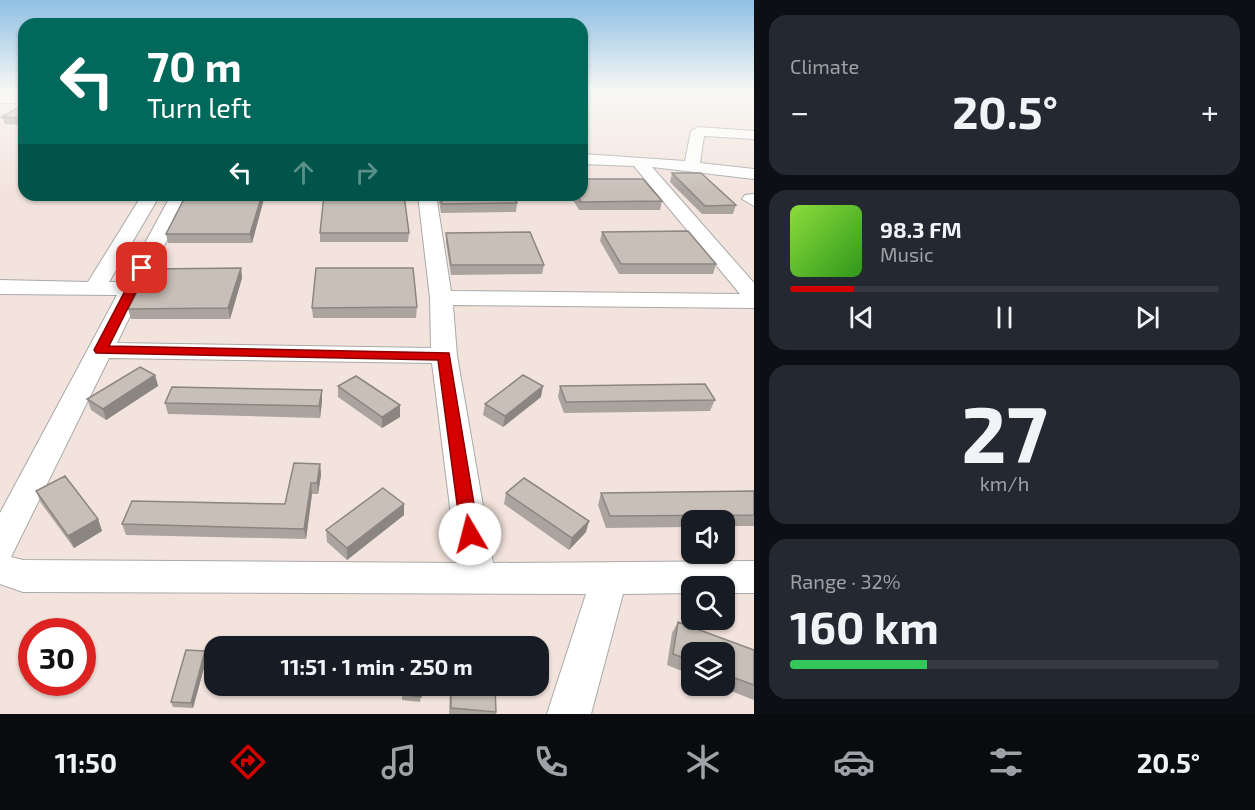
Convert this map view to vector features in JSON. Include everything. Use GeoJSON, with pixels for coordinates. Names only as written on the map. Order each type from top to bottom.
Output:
{"type":"FeatureCollection","features":[{"type":"Feature","properties":{"kind":"street"},"geometry":{"type":"LineString","coordinates":[[692,166],[698,131],[703,126],[712,124]]}},
{"type":"Feature","properties":{"kind":"street"},"geometry":{"type":"LineString","coordinates":[[698,131],[754,135]]}},
{"type":"Feature","properties":{"kind":"street"},"geometry":{"type":"LineString","coordinates":[[588,159],[638,161],[754,174]]}},
{"type":"Feature","properties":{"kind":"street"},"geometry":{"type":"LineString","coordinates":[[638,161],[754,299]]}},
{"type":"Feature","properties":{"kind":"street"},"geometry":{"type":"LineString","coordinates":[[94,289],[147,201]]}},
{"type":"Feature","properties":{"kind":"street"},"geometry":{"type":"LineString","coordinates":[[0,546],[177,201]]}},
{"type":"Feature","properties":{"kind":"street"},"geometry":{"type":"LineString","coordinates":[[428,201],[441,298],[444,356],[477,579]]}},
{"type":"Feature","properties":{"kind":"street"},"geometry":{"type":"LineString","coordinates":[[0,287],[132,289]]}},
{"type":"Feature","properties":{"kind":"street"},"geometry":{"type":"LineString","coordinates":[[441,298],[754,299]]}},
{"type":"Feature","properties":{"kind":"street"},"geometry":{"type":"LineString","coordinates":[[101,350],[444,356]]}},
{"type":"Feature","properties":{"kind":"street"},"geometry":{"type":"LineString","coordinates":[[0,569],[23,576],[477,579],[754,577]]}},
{"type":"Feature","properties":{"kind":"street"},"geometry":{"type":"LineString","coordinates":[[569,714],[609,579]]}},
{"type":"Feature","properties":{"kind":"shaded area"},"geometry":{"type":"Polygon","coordinates":[[[0,124],[18,124],[18,201],[588,201],[588,124],[754,124],[754,714],[0,714],[0,124]]]}},
{"type":"Feature","properties":{"kind":"building"},"geometry":{"type":"Polygon","coordinates":[[[672,173],[701,173],[736,205],[705,206],[672,173]]]}},
{"type":"Feature","properties":{"kind":"building"},"geometry":{"type":"Polygon","coordinates":[[[588,179],[643,179],[662,201],[581,202],[588,201],[588,179]]]}},
{"type":"Feature","properties":{"kind":"building"},"geometry":{"type":"Polygon","coordinates":[[[183,201],[260,201],[250,234],[166,234],[183,201]]]}},
{"type":"Feature","properties":{"kind":"building"},"geometry":{"type":"Polygon","coordinates":[[[323,201],[405,201],[409,233],[320,233],[323,201]]]}},
{"type":"Feature","properties":{"kind":"building"},"geometry":{"type":"Polygon","coordinates":[[[441,201],[516,201],[517,203],[442,204],[441,201]]]}},
{"type":"Feature","properties":{"kind":"building"},"geometry":{"type":"Polygon","coordinates":[[[688,231],[716,264],[621,264],[602,232],[688,231]]]}},
{"type":"Feature","properties":{"kind":"building"},"geometry":{"type":"Polygon","coordinates":[[[530,232],[544,265],[451,265],[446,233],[530,232]]]}},
{"type":"Feature","properties":{"kind":"building"},"geometry":{"type":"Polygon","coordinates":[[[241,268],[228,308],[128,309],[149,269],[241,268]]]}},
{"type":"Feature","properties":{"kind":"building"},"geometry":{"type":"Polygon","coordinates":[[[316,268],[413,268],[417,307],[312,308],[316,268]]]}},
{"type":"Feature","properties":{"kind":"building"},"geometry":{"type":"Polygon","coordinates":[[[140,367],[155,375],[103,409],[87,399],[140,367]]]}},
{"type":"Feature","properties":{"kind":"building"},"geometry":{"type":"Polygon","coordinates":[[[523,375],[543,386],[505,416],[485,404],[523,375]]]}},
{"type":"Feature","properties":{"kind":"building"},"geometry":{"type":"Polygon","coordinates":[[[356,376],[400,405],[382,417],[338,386],[356,376]]]}},
{"type":"Feature","properties":{"kind":"building"},"geometry":{"type":"Polygon","coordinates":[[[705,384],[715,400],[566,402],[560,386],[705,384]]]}},
{"type":"Feature","properties":{"kind":"building"},"geometry":{"type":"Polygon","coordinates":[[[172,387],[322,390],[319,406],[165,403],[172,387]]]}},
{"type":"Feature","properties":{"kind":"building"},"geometry":{"type":"Polygon","coordinates":[[[294,463],[320,464],[317,483],[311,483],[304,529],[122,524],[132,501],[285,504],[294,463]]]}},
{"type":"Feature","properties":{"kind":"building"},"geometry":{"type":"Polygon","coordinates":[[[65,476],[98,519],[68,536],[36,491],[65,476]]]}},
{"type":"Feature","properties":{"kind":"building"},"geometry":{"type":"Polygon","coordinates":[[[524,478],[589,521],[572,538],[506,493],[524,478]]]}},
{"type":"Feature","properties":{"kind":"building"},"geometry":{"type":"Polygon","coordinates":[[[383,488],[404,504],[347,548],[326,530],[383,488]]]}},
{"type":"Feature","properties":{"kind":"building"},"geometry":{"type":"Polygon","coordinates":[[[754,491],[754,515],[735,515],[735,510],[681,510],[681,516],[610,516],[601,493],[754,491]]]}},
{"type":"Feature","properties":{"kind":"building"},"geometry":{"type":"Polygon","coordinates":[[[678,622],[681,623],[681,630],[700,630],[732,642],[681,642],[681,657],[673,654],[678,622]]]}},
{"type":"Feature","properties":{"kind":"building"},"geometry":{"type":"Polygon","coordinates":[[[735,643],[754,650],[754,685],[735,678],[735,643]]]}},
{"type":"Feature","properties":{"kind":"building"},"geometry":{"type":"Polygon","coordinates":[[[186,650],[204,651],[191,703],[171,702],[186,650]]]}},
{"type":"Feature","properties":{"kind":"building"},"geometry":{"type":"Polygon","coordinates":[[[451,696],[495,696],[496,712],[451,708],[451,696]]]}},
{"type":"Feature","properties":{"kind":"route"},"geometry":{"type":"LineString","coordinates":[[142,268],[101,350],[444,356],[470,534]]}}]}
